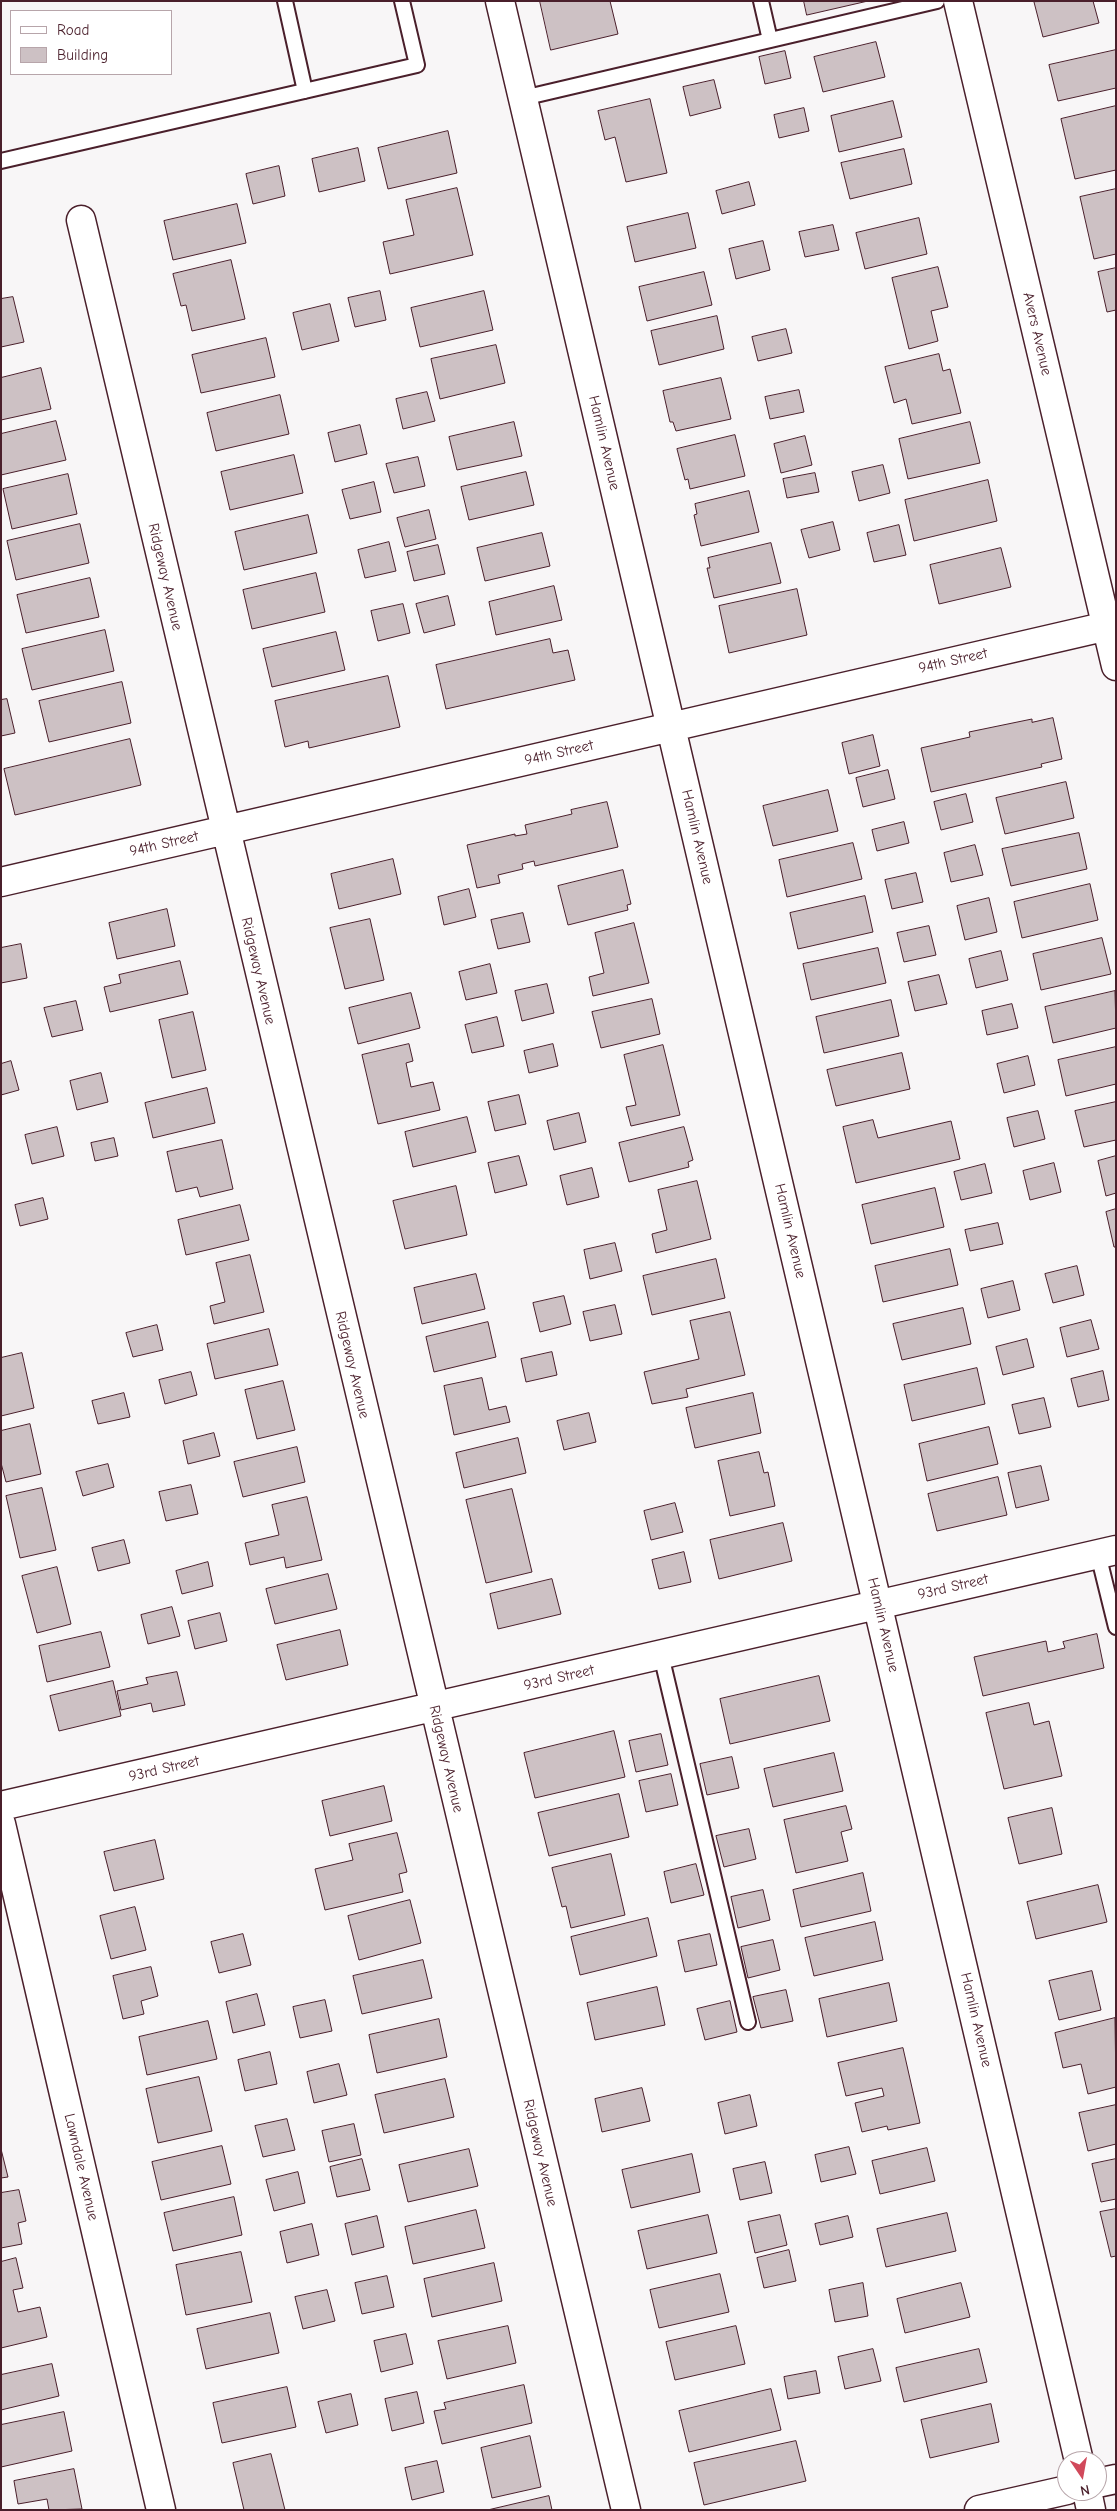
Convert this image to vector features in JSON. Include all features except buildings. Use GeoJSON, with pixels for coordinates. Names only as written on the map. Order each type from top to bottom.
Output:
{"type":"FeatureCollection","features":[{"type":"Feature","properties":{"kind":"street","name":"Hamlin Avenue"},"geometry":{"type":"LineString","coordinates":[[500,1],[1078,2451]]}},
{"type":"Feature","properties":{"kind":"street","name":"Avers Avenue"},"geometry":{"type":"LineString","coordinates":[[958,1],[1111,625],[1116,666]]}},
{"type":"Feature","properties":{"kind":"street","name":"Ridgeway Avenue"},"geometry":{"type":"LineString","coordinates":[[81,220],[224,830],[626,2510]]}},
{"type":"Feature","properties":{"kind":"street","name":"94th Street"},"geometry":{"type":"LineString","coordinates":[[1,882],[1111,625]]}},
{"type":"Feature","properties":{"kind":"street","name":"93rd Street"},"geometry":{"type":"LineString","coordinates":[[1,1806],[1107,1552]]}},
{"type":"Feature","properties":{"kind":"street","name":"Lawndale Avenue"},"geometry":{"type":"LineString","coordinates":[[1,1824],[161,2510]]}},
{"type":"Feature","properties":{"kind":"street"},"geometry":{"type":"LineString","coordinates":[[979,2510],[1057,2492]]}},
{"type":"Feature","properties":{"kind":"lane"},"geometry":{"type":"LineString","coordinates":[[285,1],[305,91]]}},
{"type":"Feature","properties":{"kind":"lane"},"geometry":{"type":"LineString","coordinates":[[1,161],[417,65],[402,1]]}},
{"type":"Feature","properties":{"kind":"lane"},"geometry":{"type":"LineString","coordinates":[[761,1],[770,40]]}},
{"type":"Feature","properties":{"kind":"lane"},"geometry":{"type":"LineString","coordinates":[[523,98],[937,1]]}},
{"type":"Feature","properties":{"kind":"lane"},"geometry":{"type":"LineString","coordinates":[[1107,1552],[1116,1627]]}},
{"type":"Feature","properties":{"kind":"lane"},"geometry":{"type":"LineString","coordinates":[[661,1655],[748,2022]]}}]}
